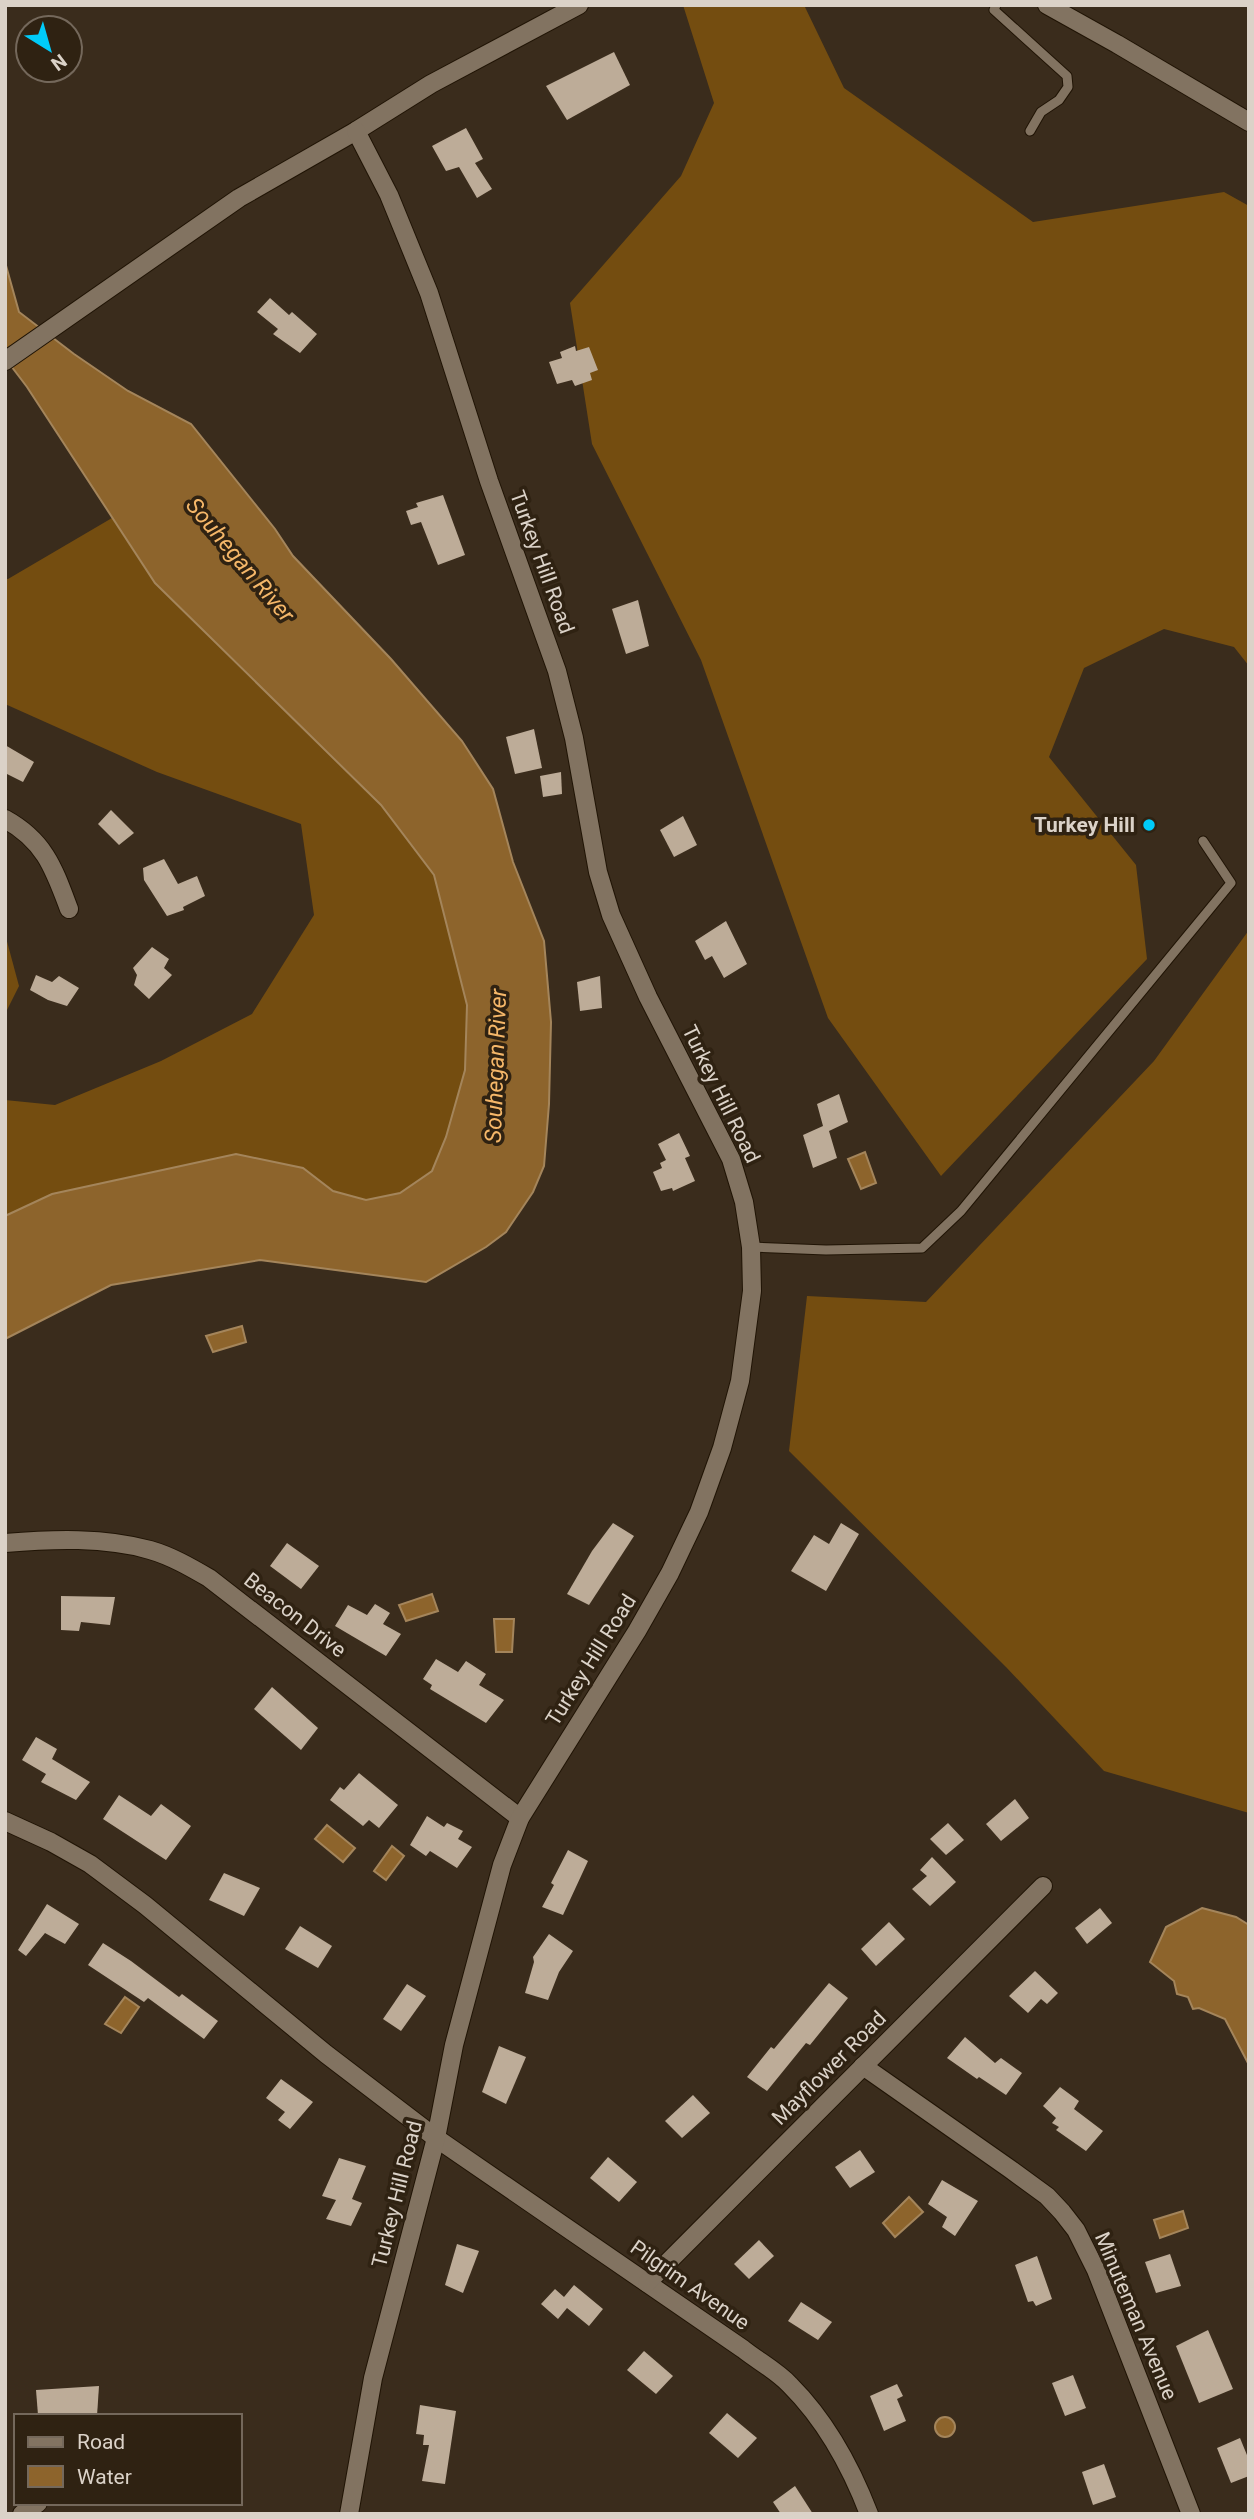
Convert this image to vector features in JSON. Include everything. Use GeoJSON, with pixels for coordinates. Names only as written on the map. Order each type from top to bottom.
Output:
{"type":"FeatureCollection","features":[{"type":"Feature","properties":{"kind":"street"},"geometry":{"type":"LineString","coordinates":[[5,361],[239,198],[356,131],[431,84],[579,5]]}},
{"type":"Feature","properties":{"kind":"street"},"geometry":{"type":"LineString","coordinates":[[1047,5],[1249,122]]}},
{"type":"Feature","properties":{"kind":"street","name":"Turkey Hill Road"},"geometry":{"type":"LineString","coordinates":[[349,2514],[373,2378],[436,2138],[454,2045],[502,1864],[520,1818],[638,1631],[670,1573],[699,1511],[722,1448],[740,1381],[752,1291],[751,1247],[744,1202],[731,1158],[648,997],[611,915],[598,872],[574,738],[557,671],[485,468],[429,293],[389,195],[356,131]]}},
{"type":"Feature","properties":{"kind":"street"},"geometry":{"type":"LineString","coordinates":[[5,819],[21,828],[42,848],[69,909]]}},
{"type":"Feature","properties":{"kind":"street","name":"Beacon Drive"},"geometry":{"type":"LineString","coordinates":[[5,1543],[83,1541],[128,1545],[151,1550],[190,1567],[209,1578],[520,1818]]}},
{"type":"Feature","properties":{"kind":"street"},"geometry":{"type":"LineString","coordinates":[[5,1821],[90,1864],[145,1905],[326,2054],[436,2138]]}},
{"type":"Feature","properties":{"kind":"street","name":"Mayflower Road"},"geometry":{"type":"LineString","coordinates":[[647,2283],[1043,1886]]}},
{"type":"Feature","properties":{"kind":"street","name":"Minuteman Avenue"},"geometry":{"type":"LineString","coordinates":[[863,2066],[1047,2196],[1076,2230],[1096,2270],[1191,2514]]}},
{"type":"Feature","properties":{"kind":"street","name":"Pilgrim Avenue"},"geometry":{"type":"LineString","coordinates":[[436,2138],[789,2384],[819,2418],[844,2458],[869,2514]]}},
{"type":"Feature","properties":{"kind":"lane"},"geometry":{"type":"LineString","coordinates":[[996,5],[994,10],[1067,76],[1068,87],[1064,94],[1041,112],[1030,131]]}},
{"type":"Feature","properties":{"kind":"lane"},"geometry":{"type":"LineString","coordinates":[[751,1247],[825,1250],[922,1248],[961,1211],[1231,883],[1203,841]]}},
{"type":"Feature","properties":{"kind":"shaded area"},"geometry":{"type":"Polygon","coordinates":[[[683,5],[804,5],[844,88],[1033,222],[1224,192],[1249,206],[1249,666],[1234,647],[1164,629],[1084,668],[1049,757],[1136,865],[1147,959],[941,1176],[828,1018],[701,660],[592,444],[570,303],[681,176],[714,103],[683,5]]]}},
{"type":"Feature","properties":{"kind":"shaded area"},"geometry":{"type":"Polygon","coordinates":[[[112,518],[155,583],[381,805],[434,875],[467,1005],[465,1070],[446,1137],[433,1171],[400,1193],[366,1200],[333,1191],[303,1168],[124,1178],[52,1194],[5,1216],[5,1100],[55,1105],[161,1061],[252,1014],[314,915],[301,824],[157,772],[5,704],[5,579],[112,518]]]}},
{"type":"Feature","properties":{"kind":"shaded area"},"geometry":{"type":"Polygon","coordinates":[[[1249,930],[1249,1813],[1104,1771],[1006,1667],[789,1451],[807,1296],[926,1302],[1154,1061],[1249,930]]]}},
{"type":"Feature","properties":{"kind":"shaded area"},"geometry":{"type":"Polygon","coordinates":[[[5,934],[19,986],[5,1014],[5,934]]]}},
{"type":"Feature","properties":{"kind":"water","name":"Souhegan River"},"geometry":{"type":"Polygon","coordinates":[[[5,262],[19,312],[128,391],[191,424],[275,529],[293,556],[391,659],[462,741],[493,789],[513,862],[544,941],[551,1022],[544,1166],[533,1192],[506,1232],[486,1247],[426,1282],[260,1260],[111,1285],[5,1339],[5,1216],[52,1194],[236,1154],[303,1168],[333,1191],[366,1200],[400,1193],[432,1171],[446,1137],[465,1070],[467,1005],[434,875],[381,805],[155,583],[27,387],[5,358],[5,262]]]}},
{"type":"Feature","properties":{"kind":"water"},"geometry":{"type":"Polygon","coordinates":[[[865,1152],[876,1183],[861,1189],[848,1159],[865,1152]]]}},
{"type":"Feature","properties":{"kind":"water"},"geometry":{"type":"Polygon","coordinates":[[[242,1326],[246,1342],[213,1352],[206,1336],[242,1326]]]}},
{"type":"Feature","properties":{"kind":"water"},"geometry":{"type":"Polygon","coordinates":[[[432,1594],[438,1611],[406,1621],[399,1605],[432,1594]]]}},
{"type":"Feature","properties":{"kind":"water"},"geometry":{"type":"Polygon","coordinates":[[[494,1619],[514,1619],[512,1652],[496,1652],[494,1619]]]}},
{"type":"Feature","properties":{"kind":"water"},"geometry":{"type":"Polygon","coordinates":[[[327,1825],[355,1848],[343,1862],[315,1839],[327,1825]]]}},
{"type":"Feature","properties":{"kind":"water"},"geometry":{"type":"Polygon","coordinates":[[[392,1846],[404,1856],[386,1880],[374,1871],[392,1846]]]}},
{"type":"Feature","properties":{"kind":"water"},"geometry":{"type":"Polygon","coordinates":[[[1202,1908],[1236,1917],[1249,1925],[1249,2065],[1225,2019],[1199,2008],[1193,2009],[1188,1997],[1177,1994],[1174,1981],[1150,1962],[1166,1927],[1202,1908]]]}},
{"type":"Feature","properties":{"kind":"water"},"geometry":{"type":"Polygon","coordinates":[[[125,1997],[139,2007],[121,2033],[105,2024],[125,1997]]]}},
{"type":"Feature","properties":{"kind":"water"},"geometry":{"type":"Polygon","coordinates":[[[909,2197],[923,2212],[895,2237],[883,2223],[909,2197]]]}},
{"type":"Feature","properties":{"kind":"water"},"geometry":{"type":"Polygon","coordinates":[[[1183,2211],[1188,2228],[1160,2238],[1154,2220],[1183,2211]]]}},
{"type":"Feature","properties":{"kind":"water"},"geometry":{"type":"Polygon","coordinates":[[[941,2417],[949,2417],[955,2427],[949,2437],[941,2437],[935,2431],[935,2423],[941,2417]]]}},
{"type":"Feature","properties":{"kind":"building"},"geometry":{"type":"Polygon","coordinates":[[[614,52],[630,85],[567,120],[546,86],[614,52]]]}},
{"type":"Feature","properties":{"kind":"building"},"geometry":{"type":"Polygon","coordinates":[[[466,128],[483,159],[475,163],[492,189],[477,198],[459,167],[446,171],[432,146],[466,128]]]}},
{"type":"Feature","properties":{"kind":"building"},"geometry":{"type":"Polygon","coordinates":[[[270,298],[289,315],[292,312],[317,334],[300,353],[273,334],[278,329],[257,312],[270,298]]]}},
{"type":"Feature","properties":{"kind":"building"},"geometry":{"type":"Polygon","coordinates":[[[575,346],[576,351],[589,347],[598,370],[590,373],[592,380],[575,386],[572,380],[557,384],[549,362],[562,358],[560,352],[575,346]]]}},
{"type":"Feature","properties":{"kind":"building"},"geometry":{"type":"Polygon","coordinates":[[[443,495],[465,555],[438,565],[421,522],[411,525],[406,511],[418,507],[416,503],[443,495]]]}},
{"type":"Feature","properties":{"kind":"building"},"geometry":{"type":"Polygon","coordinates":[[[638,600],[649,646],[626,654],[612,609],[638,600]]]}},
{"type":"Feature","properties":{"kind":"building"},"geometry":{"type":"Polygon","coordinates":[[[534,729],[542,768],[515,774],[506,737],[534,729]]]}},
{"type":"Feature","properties":{"kind":"building"},"geometry":{"type":"Polygon","coordinates":[[[5,745],[34,762],[23,782],[5,773],[5,745]]]}},
{"type":"Feature","properties":{"kind":"building"},"geometry":{"type":"Polygon","coordinates":[[[561,772],[562,794],[543,797],[540,776],[561,772]]]}},
{"type":"Feature","properties":{"kind":"building"},"geometry":{"type":"Polygon","coordinates":[[[111,810],[134,833],[119,845],[98,824],[111,810]]]}},
{"type":"Feature","properties":{"kind":"building"},"geometry":{"type":"Polygon","coordinates":[[[683,816],[697,845],[674,857],[660,830],[683,816]]]}},
{"type":"Feature","properties":{"kind":"building"},"geometry":{"type":"Polygon","coordinates":[[[164,859],[178,884],[197,876],[205,896],[183,907],[184,910],[167,916],[144,880],[143,868],[164,859]]]}},
{"type":"Feature","properties":{"kind":"building"},"geometry":{"type":"Polygon","coordinates":[[[726,921],[747,964],[724,978],[712,956],[705,960],[695,941],[726,921]]]}},
{"type":"Feature","properties":{"kind":"building"},"geometry":{"type":"Polygon","coordinates":[[[152,947],[169,959],[164,968],[172,975],[149,999],[134,985],[137,975],[133,968],[152,947]]]}},
{"type":"Feature","properties":{"kind":"building"},"geometry":{"type":"Polygon","coordinates":[[[36,975],[52,982],[59,976],[79,988],[67,1006],[30,990],[36,975]]]}},
{"type":"Feature","properties":{"kind":"building"},"geometry":{"type":"Polygon","coordinates":[[[600,976],[602,1008],[580,1011],[577,982],[600,976]]]}},
{"type":"Feature","properties":{"kind":"building"},"geometry":{"type":"Polygon","coordinates":[[[839,1094],[848,1122],[829,1131],[837,1158],[813,1168],[803,1135],[823,1126],[817,1104],[839,1094]]]}},
{"type":"Feature","properties":{"kind":"building"},"geometry":{"type":"Polygon","coordinates":[[[679,1133],[690,1156],[685,1158],[695,1181],[673,1191],[672,1188],[661,1191],[653,1172],[662,1168],[660,1163],[666,1160],[658,1144],[679,1133]]]}},
{"type":"Feature","properties":{"kind":"building"},"geometry":{"type":"Polygon","coordinates":[[[613,1523],[634,1536],[589,1605],[567,1594],[592,1551],[613,1523]]]}},
{"type":"Feature","properties":{"kind":"building"},"geometry":{"type":"Polygon","coordinates":[[[841,1523],[859,1534],[826,1591],[791,1571],[814,1535],[829,1544],[841,1523]]]}},
{"type":"Feature","properties":{"kind":"building"},"geometry":{"type":"Polygon","coordinates":[[[287,1543],[319,1566],[301,1589],[270,1566],[287,1543]]]}},
{"type":"Feature","properties":{"kind":"building"},"geometry":{"type":"Polygon","coordinates":[[[61,1596],[115,1597],[110,1625],[81,1622],[79,1631],[61,1630],[61,1596]]]}},
{"type":"Feature","properties":{"kind":"building"},"geometry":{"type":"Polygon","coordinates":[[[375,1604],[390,1613],[383,1624],[401,1634],[386,1656],[335,1626],[348,1605],[367,1615],[375,1604]]]}},
{"type":"Feature","properties":{"kind":"building"},"geometry":{"type":"Polygon","coordinates":[[[436,1659],[458,1672],[466,1661],[486,1674],[479,1685],[504,1700],[486,1723],[430,1689],[432,1685],[423,1679],[436,1659]]]}},
{"type":"Feature","properties":{"kind":"building"},"geometry":{"type":"Polygon","coordinates":[[[272,1687],[318,1728],[301,1750],[254,1709],[272,1687]]]}},
{"type":"Feature","properties":{"kind":"building"},"geometry":{"type":"Polygon","coordinates":[[[36,1737],[57,1749],[52,1759],[90,1782],[76,1800],[41,1782],[46,1774],[22,1760],[36,1737]]]}},
{"type":"Feature","properties":{"kind":"building"},"geometry":{"type":"Polygon","coordinates":[[[359,1773],[398,1805],[379,1828],[369,1820],[363,1826],[330,1800],[340,1787],[344,1790],[359,1773]]]}},
{"type":"Feature","properties":{"kind":"building"},"geometry":{"type":"Polygon","coordinates":[[[119,1795],[151,1816],[161,1804],[191,1826],[166,1860],[103,1819],[119,1795]]]}},
{"type":"Feature","properties":{"kind":"building"},"geometry":{"type":"Polygon","coordinates":[[[1015,1799],[1029,1818],[1001,1841],[986,1824],[1015,1799]]]}},
{"type":"Feature","properties":{"kind":"building"},"geometry":{"type":"Polygon","coordinates":[[[427,1816],[444,1827],[447,1823],[463,1831],[458,1839],[472,1847],[457,1868],[430,1851],[426,1856],[410,1845],[427,1816]]]}},
{"type":"Feature","properties":{"kind":"building"},"geometry":{"type":"Polygon","coordinates":[[[948,1823],[964,1840],[946,1855],[930,1839],[948,1823]]]}},
{"type":"Feature","properties":{"kind":"building"},"geometry":{"type":"Polygon","coordinates":[[[568,1850],[588,1861],[563,1915],[542,1907],[568,1850]]]}},
{"type":"Feature","properties":{"kind":"building"},"geometry":{"type":"Polygon","coordinates":[[[932,1857],[956,1882],[930,1906],[912,1889],[927,1876],[920,1870],[932,1857]]]}},
{"type":"Feature","properties":{"kind":"building"},"geometry":{"type":"Polygon","coordinates":[[[224,1873],[260,1888],[244,1916],[209,1900],[224,1873]]]}},
{"type":"Feature","properties":{"kind":"building"},"geometry":{"type":"Polygon","coordinates":[[[47,1904],[79,1924],[65,1944],[45,1933],[26,1956],[18,1950],[47,1904]]]}},
{"type":"Feature","properties":{"kind":"building"},"geometry":{"type":"Polygon","coordinates":[[[1100,1908],[1112,1923],[1087,1944],[1075,1928],[1100,1908]]]}},
{"type":"Feature","properties":{"kind":"building"},"geometry":{"type":"Polygon","coordinates":[[[889,1922],[905,1939],[876,1966],[861,1949],[889,1922]]]}},
{"type":"Feature","properties":{"kind":"building"},"geometry":{"type":"Polygon","coordinates":[[[300,1926],[332,1946],[318,1968],[285,1949],[300,1926]]]}},
{"type":"Feature","properties":{"kind":"building"},"geometry":{"type":"Polygon","coordinates":[[[549,1934],[573,1951],[559,1972],[548,2000],[525,1993],[533,1957],[549,1934]]]}},
{"type":"Feature","properties":{"kind":"building"},"geometry":{"type":"Polygon","coordinates":[[[103,1943],[179,1997],[182,1994],[218,2021],[204,2039],[148,1998],[144,2002],[88,1965],[103,1943]]]}},
{"type":"Feature","properties":{"kind":"building"},"geometry":{"type":"Polygon","coordinates":[[[1035,1971],[1058,1993],[1047,2004],[1041,1999],[1028,2013],[1009,1996],[1035,1971]]]}},
{"type":"Feature","properties":{"kind":"building"},"geometry":{"type":"Polygon","coordinates":[[[829,1983],[848,1998],[810,2045],[806,2043],[767,2091],[747,2077],[771,2047],[774,2049],[829,1983]]]}},
{"type":"Feature","properties":{"kind":"building"},"geometry":{"type":"Polygon","coordinates":[[[407,1984],[426,1996],[401,2031],[383,2019],[407,1984]]]}},
{"type":"Feature","properties":{"kind":"building"},"geometry":{"type":"Polygon","coordinates":[[[965,2037],[995,2063],[1001,2058],[1022,2073],[1006,2095],[947,2058],[965,2037]]]}},
{"type":"Feature","properties":{"kind":"building"},"geometry":{"type":"Polygon","coordinates":[[[499,2046],[526,2057],[506,2104],[482,2092],[499,2046]]]}},
{"type":"Feature","properties":{"kind":"building"},"geometry":{"type":"Polygon","coordinates":[[[281,2079],[313,2102],[290,2129],[278,2120],[285,2112],[266,2098],[281,2079]]]}},
{"type":"Feature","properties":{"kind":"building"},"geometry":{"type":"Polygon","coordinates":[[[1060,2087],[1079,2101],[1074,2109],[1103,2131],[1086,2151],[1056,2130],[1059,2127],[1052,2123],[1056,2118],[1043,2106],[1060,2087]]]}},
{"type":"Feature","properties":{"kind":"building"},"geometry":{"type":"Polygon","coordinates":[[[693,2095],[710,2113],[682,2138],[665,2121],[693,2095]]]}},
{"type":"Feature","properties":{"kind":"building"},"geometry":{"type":"Polygon","coordinates":[[[860,2150],[875,2172],[850,2188],[835,2167],[860,2150]]]}},
{"type":"Feature","properties":{"kind":"building"},"geometry":{"type":"Polygon","coordinates":[[[608,2157],[637,2182],[619,2202],[590,2178],[608,2157]]]}},
{"type":"Feature","properties":{"kind":"building"},"geometry":{"type":"Polygon","coordinates":[[[339,2158],[366,2166],[352,2199],[362,2203],[351,2226],[326,2219],[336,2200],[322,2196],[339,2158]]]}},
{"type":"Feature","properties":{"kind":"building"},"geometry":{"type":"Polygon","coordinates":[[[942,2180],[978,2201],[955,2236],[942,2227],[947,2217],[928,2204],[942,2180]]]}},
{"type":"Feature","properties":{"kind":"building"},"geometry":{"type":"Polygon","coordinates":[[[759,2240],[774,2256],[749,2279],[734,2264],[759,2240]]]}},
{"type":"Feature","properties":{"kind":"building"},"geometry":{"type":"Polygon","coordinates":[[[457,2244],[479,2251],[463,2293],[445,2285],[457,2244]]]}},
{"type":"Feature","properties":{"kind":"building"},"geometry":{"type":"Polygon","coordinates":[[[1170,2254],[1181,2286],[1156,2293],[1145,2262],[1170,2254]]]}},
{"type":"Feature","properties":{"kind":"building"},"geometry":{"type":"Polygon","coordinates":[[[1037,2256],[1052,2299],[1036,2306],[1033,2301],[1028,2302],[1015,2265],[1037,2256]]]}},
{"type":"Feature","properties":{"kind":"building"},"geometry":{"type":"Polygon","coordinates":[[[574,2285],[603,2309],[589,2326],[567,2308],[558,2319],[541,2304],[555,2289],[564,2297],[574,2285]]]}},
{"type":"Feature","properties":{"kind":"building"},"geometry":{"type":"Polygon","coordinates":[[[801,2302],[832,2322],[818,2340],[788,2321],[801,2302]]]}},
{"type":"Feature","properties":{"kind":"building"},"geometry":{"type":"Polygon","coordinates":[[[1208,2330],[1233,2389],[1199,2403],[1176,2346],[1208,2330]]]}},
{"type":"Feature","properties":{"kind":"building"},"geometry":{"type":"Polygon","coordinates":[[[644,2351],[673,2376],[656,2394],[627,2370],[644,2351]]]}},
{"type":"Feature","properties":{"kind":"building"},"geometry":{"type":"Polygon","coordinates":[[[1073,2375],[1086,2408],[1065,2416],[1052,2383],[1073,2375]]]}},
{"type":"Feature","properties":{"kind":"building"},"geometry":{"type":"Polygon","coordinates":[[[897,2384],[903,2396],[897,2399],[906,2421],[884,2431],[870,2396],[897,2384]]]}},
{"type":"Feature","properties":{"kind":"building"},"geometry":{"type":"Polygon","coordinates":[[[99,2386],[97,2414],[38,2414],[36,2390],[99,2386]]]}},
{"type":"Feature","properties":{"kind":"building"},"geometry":{"type":"Polygon","coordinates":[[[420,2405],[456,2411],[445,2484],[422,2481],[429,2445],[423,2445],[424,2435],[416,2434],[420,2405]]]}},
{"type":"Feature","properties":{"kind":"building"},"geometry":{"type":"Polygon","coordinates":[[[727,2413],[757,2438],[738,2458],[709,2433],[727,2413]]]}},
{"type":"Feature","properties":{"kind":"building"},"geometry":{"type":"Polygon","coordinates":[[[1240,2438],[1249,2460],[1249,2476],[1231,2483],[1217,2448],[1240,2438]]]}},
{"type":"Feature","properties":{"kind":"building"},"geometry":{"type":"Polygon","coordinates":[[[1104,2464],[1116,2497],[1093,2505],[1082,2472],[1104,2464]]]}},
{"type":"Feature","properties":{"kind":"building"},"geometry":{"type":"Polygon","coordinates":[[[795,2486],[813,2514],[781,2514],[773,2502],[795,2486]]]}},
{"type":"Feature","properties":{"kind":"place","name":"Turkey Hill"},"geometry":{"type":"Point","coordinates":[1149,825]}}]}
